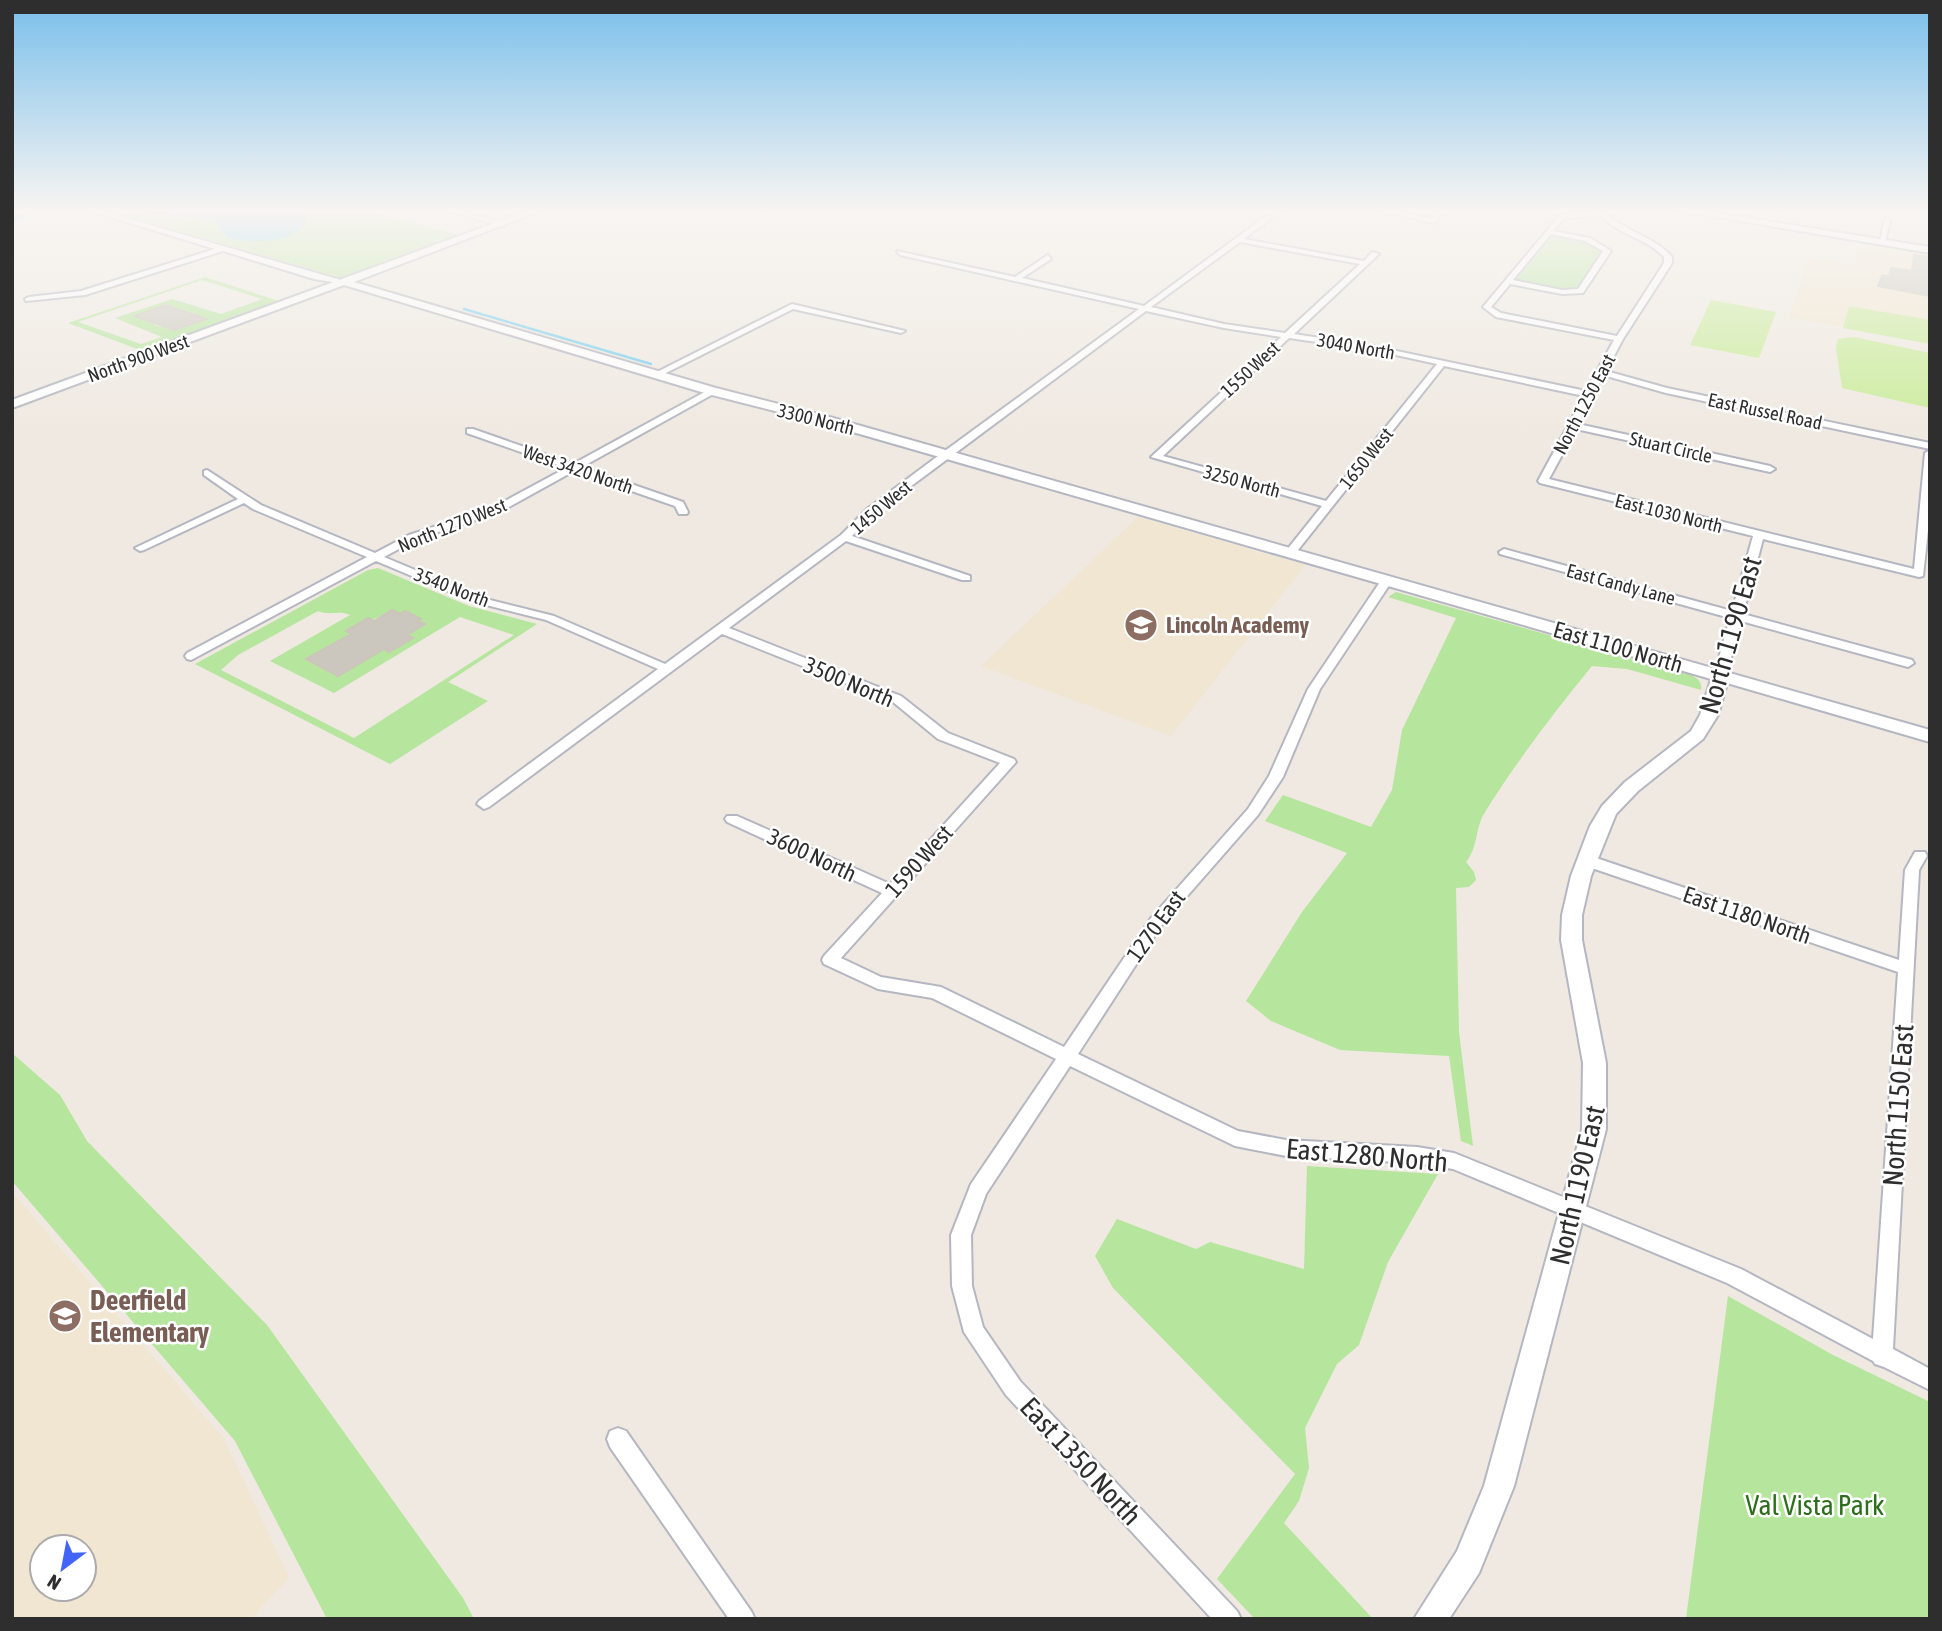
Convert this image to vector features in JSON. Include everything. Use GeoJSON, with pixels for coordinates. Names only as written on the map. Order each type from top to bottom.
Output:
{"type":"FeatureCollection","features":[{"type":"Feature","properties":{"kind":"street"},"geometry":{"type":"LineString","coordinates":[[29,299],[82,293],[104,286]]}},
{"type":"Feature","properties":{"kind":"street","name":"North 900 West"},"geometry":{"type":"LineString","coordinates":[[12,404],[333,286]]}},
{"type":"Feature","properties":{"kind":"street","name":"3300 North"},"geometry":{"type":"LineString","coordinates":[[358,286],[712,391],[822,419],[1305,558]]}},
{"type":"Feature","properties":{"kind":"street","name":"3040 North"},"geometry":{"type":"LineString","coordinates":[[1047,286],[1224,326],[1443,362],[1588,394]]}},
{"type":"Feature","properties":{"kind":"street","name":"1450 West"},"geometry":{"type":"LineString","coordinates":[[484,804],[845,537],[871,511],[1175,286]]}},
{"type":"Feature","properties":{"kind":"street","name":"1550 West"},"geometry":{"type":"LineString","coordinates":[[1156,457],[1340,286]]}},
{"type":"Feature","properties":{"kind":"street"},"geometry":{"type":"LineString","coordinates":[[1504,286],[1487,307],[1490,312],[1619,339]]}},
{"type":"Feature","properties":{"kind":"street"},"geometry":{"type":"LineString","coordinates":[[1539,286],[1574,292],[1580,291],[1583,286]]}},
{"type":"Feature","properties":{"kind":"street","name":"North 1250 East"},"geometry":{"type":"LineString","coordinates":[[1542,481],[1619,339],[1653,286]]}},
{"type":"Feature","properties":{"kind":"street"},"geometry":{"type":"LineString","coordinates":[[657,374],[792,306],[901,331]]}},
{"type":"Feature","properties":{"kind":"street","name":"1650 West"},"geometry":{"type":"LineString","coordinates":[[1290,553],[1443,362]]}},
{"type":"Feature","properties":{"kind":"street","name":"East Russel Road"},"geometry":{"type":"LineString","coordinates":[[1601,372],[1666,390],[1930,446]]}},
{"type":"Feature","properties":{"kind":"street","name":"North 1270 West"},"geometry":{"type":"LineString","coordinates":[[191,656],[413,537],[496,510],[712,391]]}},
{"type":"Feature","properties":{"kind":"street","name":"Stuart Circle"},"geometry":{"type":"LineString","coordinates":[[1573,425],[1770,469]]}},
{"type":"Feature","properties":{"kind":"street","name":"West 3420 North"},"geometry":{"type":"LineString","coordinates":[[470,430],[679,504],[683,512]]}},
{"type":"Feature","properties":{"kind":"street","name":"East 1030 North"},"geometry":{"type":"LineString","coordinates":[[1542,481],[1919,574],[1930,453]]}},
{"type":"Feature","properties":{"kind":"street","name":"3250 North"},"geometry":{"type":"LineString","coordinates":[[1156,457],[1328,505]]}},
{"type":"Feature","properties":{"kind":"street","name":"3540 North"},"geometry":{"type":"LineString","coordinates":[[207,472],[257,507],[478,600],[550,618],[667,669]]}},
{"type":"Feature","properties":{"kind":"street"},"geometry":{"type":"LineString","coordinates":[[140,548],[245,499]]}},
{"type":"Feature","properties":{"kind":"street","name":"North 1190 East"},"geometry":{"type":"LineString","coordinates":[[1430,1619],[1468,1562],[1499,1486],[1594,1129],[1598,1084],[1589,1026],[1572,953],[1572,909],[1601,825],[1614,803],[1641,777],[1697,735],[1707,720],[1759,535]]}},
{"type":"Feature","properties":{"kind":"street"},"geometry":{"type":"LineString","coordinates":[[845,537],[966,578]]}},
{"type":"Feature","properties":{"kind":"street","name":"East Candy Lane"},"geometry":{"type":"LineString","coordinates":[[1504,552],[1908,663]]}},
{"type":"Feature","properties":{"kind":"street","name":"East 1100 North"},"geometry":{"type":"LineString","coordinates":[[1305,558],[1930,736]]}},
{"type":"Feature","properties":{"kind":"street","name":"1270 East"},"geometry":{"type":"LineString","coordinates":[[962,1286],[961,1236],[978,1190],[1156,922],[1253,812],[1276,777],[1314,689],[1386,581]]}},
{"type":"Feature","properties":{"kind":"street","name":"3500 North"},"geometry":{"type":"LineString","coordinates":[[720,629],[897,699],[943,736],[1009,762]]}},
{"type":"Feature","properties":{"kind":"street","name":"1590 West"},"geometry":{"type":"LineString","coordinates":[[830,960],[1009,762]]}},
{"type":"Feature","properties":{"kind":"street","name":"3600 North"},"geometry":{"type":"LineString","coordinates":[[733,819],[891,891]]}},
{"type":"Feature","properties":{"kind":"street","name":"North 1150 East"},"geometry":{"type":"LineString","coordinates":[[1882,1357],[1912,870],[1920,856]]}},
{"type":"Feature","properties":{"kind":"street","name":"East 1180 North"},"geometry":{"type":"LineString","coordinates":[[1588,861],[1906,969]]}},
{"type":"Feature","properties":{"kind":"street","name":"East 1280 North"},"geometry":{"type":"LineString","coordinates":[[830,960],[878,983],[935,992],[1235,1138],[1286,1148],[1417,1155],[1454,1161],[1495,1175],[1574,1211],[1734,1276],[1882,1357],[1930,1380]]}},
{"type":"Feature","properties":{"kind":"street","name":"East 1350 North"},"geometry":{"type":"LineString","coordinates":[[962,1286],[975,1332],[1013,1388],[1228,1619]]}},
{"type":"Feature","properties":{"kind":"street"},"geometry":{"type":"LineString","coordinates":[[618,1439],[743,1619]]}},
{"type":"Feature","properties":{"kind":"shaded area"},"geometry":{"type":"Polygon","coordinates":[[[1799,286],[1930,286],[1930,343],[1789,317],[1799,286]]]}},
{"type":"Feature","properties":{"kind":"shaded area","name":"Lincoln Academy"},"geometry":{"type":"Polygon","coordinates":[[[1138,517],[1305,565],[1171,736],[981,666],[1138,517]]]}},
{"type":"Feature","properties":{"kind":"shaded area","name":"Deerfield Elementary"},"geometry":{"type":"Polygon","coordinates":[[[12,1192],[224,1439],[289,1577],[251,1619],[12,1619],[12,1192]]]}},
{"type":"Feature","properties":{"kind":"green space"},"geometry":{"type":"Polygon","coordinates":[[[184,286],[78,322],[141,344],[162,337],[115,318],[172,299],[221,314],[262,299],[221,286],[233,286],[282,302],[145,352],[68,323],[184,286]],[[165,305],[136,315],[157,323],[154,325],[182,327],[198,322],[196,314],[165,305]]]}},
{"type":"Feature","properties":{"kind":"green space"},"geometry":{"type":"Polygon","coordinates":[[[1552,286],[1578,286],[1575,290],[1552,286]]]}},
{"type":"Feature","properties":{"kind":"green space"},"geometry":{"type":"Polygon","coordinates":[[[1711,300],[1776,312],[1759,358],[1690,345],[1711,300]]]}},
{"type":"Feature","properties":{"kind":"green space"},"geometry":{"type":"Polygon","coordinates":[[[1849,306],[1930,320],[1930,344],[1843,328],[1849,306]]]}},
{"type":"Feature","properties":{"kind":"green space"},"geometry":{"type":"Polygon","coordinates":[[[1854,337],[1930,353],[1930,408],[1842,388],[1836,348],[1838,339],[1854,337]]]}},
{"type":"Feature","properties":{"kind":"green space"},"geometry":{"type":"Polygon","coordinates":[[[378,568],[469,606],[537,624],[448,682],[488,701],[390,764],[195,664],[368,570],[378,568]],[[318,611],[238,655],[221,670],[354,738],[514,635],[460,617],[334,693],[270,661],[350,615],[318,611]],[[392,611],[347,631],[351,633],[306,660],[338,676],[384,649],[412,638],[407,635],[424,624],[417,621],[420,618],[405,612],[400,614],[392,611]]]}},
{"type":"Feature","properties":{"kind":"green space"},"geometry":{"type":"Polygon","coordinates":[[[1396,592],[1691,675],[1701,684],[1701,690],[1627,669],[1592,666],[1523,756],[1482,818],[1473,850],[1466,862],[1474,872],[1476,880],[1469,887],[1456,888],[1459,1032],[1473,1146],[1461,1141],[1449,1056],[1340,1050],[1271,1021],[1246,1001],[1302,912],[1347,853],[1265,821],[1283,795],[1371,827],[1392,790],[1402,730],[1456,618],[1388,597],[1396,592]]]}},
{"type":"Feature","properties":{"kind":"green space"},"geometry":{"type":"Polygon","coordinates":[[[12,1053],[60,1095],[87,1141],[267,1325],[463,1598],[474,1619],[327,1619],[235,1441],[12,1181],[12,1053]]]}},
{"type":"Feature","properties":{"kind":"green space"},"geometry":{"type":"Polygon","coordinates":[[[1307,1166],[1438,1174],[1388,1262],[1359,1345],[1337,1364],[1305,1428],[1309,1468],[1299,1501],[1284,1523],[1373,1619],[1255,1619],[1217,1579],[1295,1474],[1113,1288],[1095,1256],[1117,1219],[1196,1249],[1210,1242],[1304,1269],[1307,1166]]]}},
{"type":"Feature","properties":{"kind":"green space","name":"Val Vista Park"},"geometry":{"type":"Polygon","coordinates":[[[1728,1296],[1833,1355],[1930,1402],[1930,1619],[1686,1619],[1728,1296]]]}},
{"type":"Feature","properties":{"kind":"building"},"geometry":{"type":"Polygon","coordinates":[[[1879,286],[1930,286],[1930,296],[1879,286]]]}},
{"type":"Feature","properties":{"kind":"building"},"geometry":{"type":"Polygon","coordinates":[[[165,305],[206,319],[174,330],[135,316],[165,305]]]}},
{"type":"Feature","properties":{"kind":"building"},"geometry":{"type":"Polygon","coordinates":[[[392,610],[400,614],[405,611],[425,624],[407,635],[413,638],[389,652],[384,649],[338,676],[306,659],[351,634],[346,631],[368,618],[374,621],[392,610]]]}},
{"type":"Feature","properties":{"kind":"waterway"},"geometry":{"type":"LineString","coordinates":[[464,309],[651,364]]}},
{"type":"Feature","properties":{"kind":"place","name":"Lincoln Academy"},"geometry":{"type":"Point","coordinates":[1141,625]}},
{"type":"Feature","properties":{"kind":"place","name":"Deerfield Elementary"},"geometry":{"type":"Point","coordinates":[65,1316]}}]}
